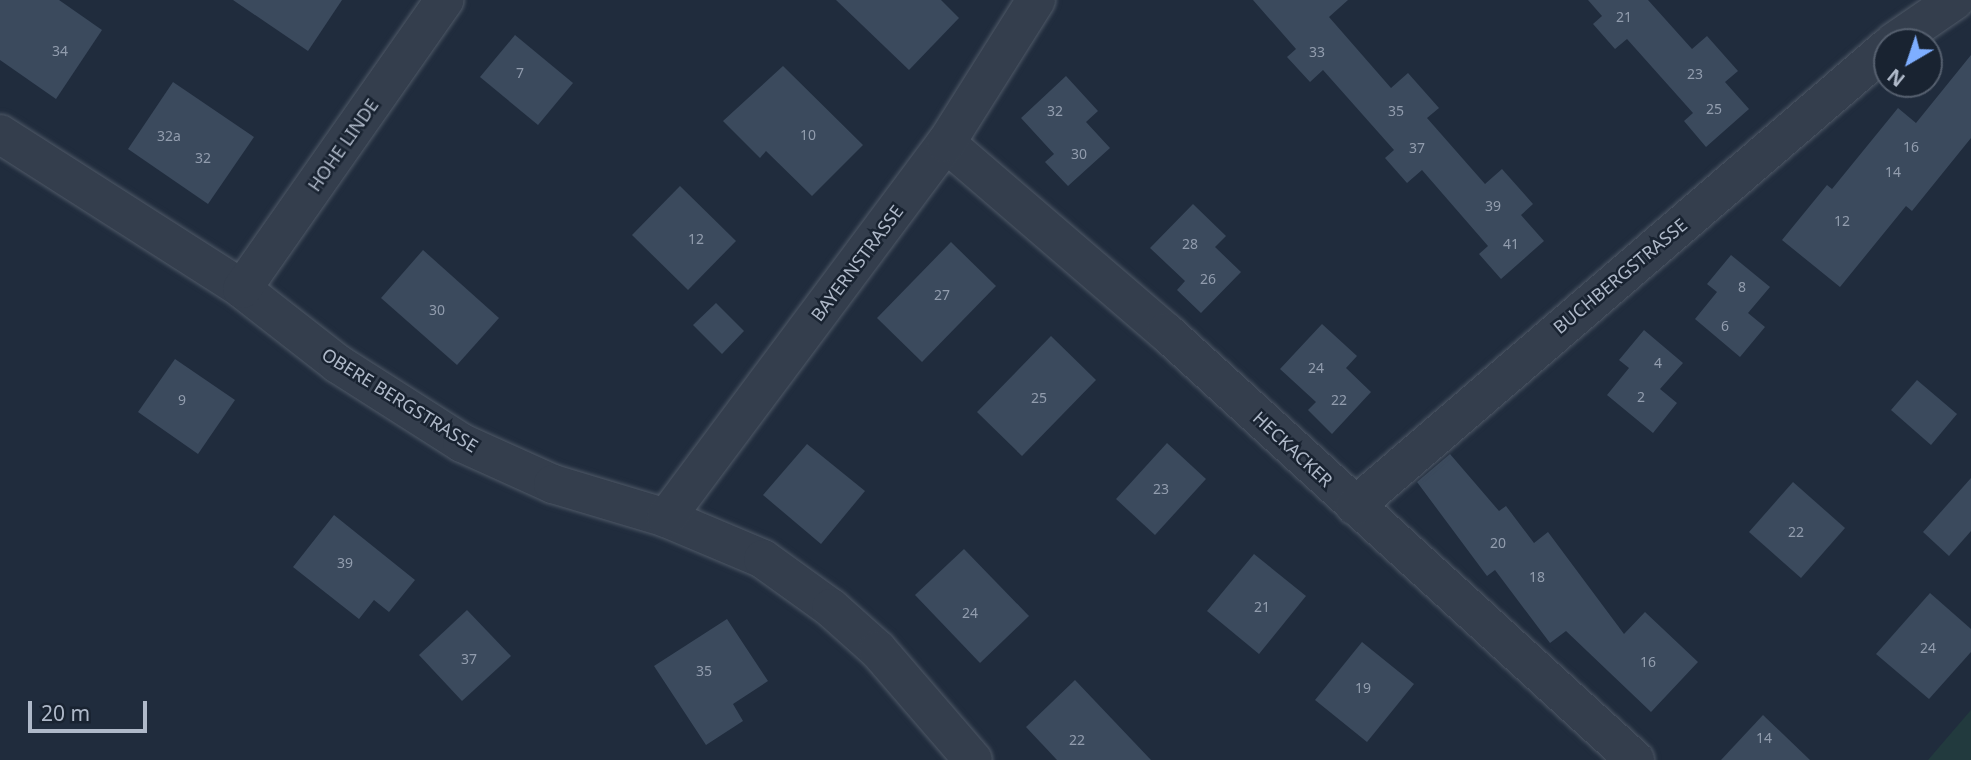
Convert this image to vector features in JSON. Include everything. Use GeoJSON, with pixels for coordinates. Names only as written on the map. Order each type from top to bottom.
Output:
{"type":"FeatureCollection","features":[{"type":"Feature","properties":{"kind":"street","name":"HOHE LINDE"},"geometry":{"type":"LineString","coordinates":[[242,289],[444,0]]}},
{"type":"Feature","properties":{"kind":"street","name":"BAYERNSTRASSE"},"geometry":{"type":"LineString","coordinates":[[666,518],[946,143],[1036,0]]}},
{"type":"Feature","properties":{"kind":"street"},"geometry":{"type":"LineString","coordinates":[[1914,28],[1955,0]]}},
{"type":"Feature","properties":{"kind":"street","name":"BUCHBERGSTRASSE"},"geometry":{"type":"LineString","coordinates":[[1355,506],[1873,60]]}},
{"type":"Feature","properties":{"kind":"street","name":"OBERE BERGSTRASSE"},"geometry":{"type":"LineString","coordinates":[[0,134],[242,289],[338,364],[462,443],[553,484],[666,518],[763,559],[831,608],[878,650],[973,760]]}},
{"type":"Feature","properties":{"kind":"street","name":"HECKACKER"},"geometry":{"type":"LineString","coordinates":[[946,143],[1166,332],[1635,760]]}},
{"type":"Feature","properties":{"kind":"green space"},"geometry":{"type":"Polygon","coordinates":[[[1971,710],[1971,760],[1928,760],[1971,710]]]}},
{"type":"Feature","properties":{"kind":"building"},"geometry":{"type":"Polygon","coordinates":[[[0,0],[59,0],[102,30],[56,99],[0,60],[0,0]]]}},
{"type":"Feature","properties":{"kind":"building"},"geometry":{"type":"Polygon","coordinates":[[[233,0],[342,0],[308,51],[233,0]]]}},
{"type":"Feature","properties":{"kind":"building"},"geometry":{"type":"Polygon","coordinates":[[[836,0],[941,0],[959,18],[909,70],[836,0]]]}},
{"type":"Feature","properties":{"kind":"building"},"geometry":{"type":"Polygon","coordinates":[[[1253,0],[1348,0],[1329,17],[1391,88],[1408,73],[1439,108],[1427,118],[1485,184],[1502,169],[1533,204],[1521,215],[1544,241],[1501,279],[1479,254],[1488,246],[1422,170],[1407,183],[1385,158],[1394,150],[1323,70],[1310,82],[1287,57],[1296,49],[1253,0]]]}},
{"type":"Feature","properties":{"kind":"building"},"geometry":{"type":"Polygon","coordinates":[[[1588,0],[1648,0],[1692,49],[1707,36],[1738,71],[1725,82],[1749,109],[1706,147],[1684,121],[1693,113],[1627,39],[1615,49],[1593,24],[1602,16],[1588,0]]]}},
{"type":"Feature","properties":{"kind":"building"},"geometry":{"type":"Polygon","coordinates":[[[515,35],[573,83],[538,125],[480,77],[515,35]]]}},
{"type":"Feature","properties":{"kind":"building"},"geometry":{"type":"Polygon","coordinates":[[[1971,55],[1971,138],[1912,211],[1906,206],[1840,287],[1782,240],[1827,185],[1832,189],[1898,108],[1916,123],[1936,98],[1943,98],[1943,90],[1971,55]]]}},
{"type":"Feature","properties":{"kind":"building"},"geometry":{"type":"Polygon","coordinates":[[[783,66],[863,145],[812,196],[766,151],[760,158],[723,121],[783,66]]]}},
{"type":"Feature","properties":{"kind":"building"},"geometry":{"type":"Polygon","coordinates":[[[1066,76],[1098,111],[1086,122],[1110,148],[1068,186],[1045,162],[1054,154],[1021,118],[1066,76]]]}},
{"type":"Feature","properties":{"kind":"building"},"geometry":{"type":"Polygon","coordinates":[[[173,82],[254,137],[208,204],[128,149],[173,82]]]}},
{"type":"Feature","properties":{"kind":"building"},"geometry":{"type":"Polygon","coordinates":[[[680,186],[736,241],[688,290],[632,235],[680,186]]]}},
{"type":"Feature","properties":{"kind":"building"},"geometry":{"type":"Polygon","coordinates":[[[1193,204],[1226,236],[1215,247],[1241,272],[1201,313],[1177,290],[1185,281],[1150,248],[1193,204]]]}},
{"type":"Feature","properties":{"kind":"building"},"geometry":{"type":"Polygon","coordinates":[[[951,242],[996,286],[922,362],[877,318],[951,242]]]}},
{"type":"Feature","properties":{"kind":"building"},"geometry":{"type":"Polygon","coordinates":[[[423,250],[499,318],[457,365],[381,298],[423,250]]]}},
{"type":"Feature","properties":{"kind":"building"},"geometry":{"type":"Polygon","coordinates":[[[1731,255],[1770,287],[1748,313],[1765,327],[1740,357],[1695,319],[1717,292],[1707,284],[1731,255]]]}},
{"type":"Feature","properties":{"kind":"building"},"geometry":{"type":"Polygon","coordinates":[[[716,303],[744,331],[722,354],[693,325],[716,303]]]}},
{"type":"Feature","properties":{"kind":"building"},"geometry":{"type":"Polygon","coordinates":[[[1322,324],[1357,356],[1346,368],[1371,392],[1332,434],[1308,410],[1316,402],[1280,369],[1322,324]]]}},
{"type":"Feature","properties":{"kind":"building"},"geometry":{"type":"Polygon","coordinates":[[[1644,330],[1683,363],[1660,389],[1677,403],[1653,433],[1607,395],[1629,368],[1619,360],[1644,330]]]}},
{"type":"Feature","properties":{"kind":"building"},"geometry":{"type":"Polygon","coordinates":[[[1051,336],[1096,380],[1022,456],[977,412],[1051,336]]]}},
{"type":"Feature","properties":{"kind":"building"},"geometry":{"type":"Polygon","coordinates":[[[175,359],[235,400],[198,454],[138,412],[175,359]]]}},
{"type":"Feature","properties":{"kind":"building"},"geometry":{"type":"Polygon","coordinates":[[[1917,380],[1957,414],[1931,445],[1891,410],[1917,380]]]}},
{"type":"Feature","properties":{"kind":"building"},"geometry":{"type":"Polygon","coordinates":[[[1167,443],[1206,479],[1155,535],[1116,499],[1167,443]]]}},
{"type":"Feature","properties":{"kind":"building"},"geometry":{"type":"Polygon","coordinates":[[[807,444],[865,491],[821,544],[763,495],[807,444]]]}},
{"type":"Feature","properties":{"kind":"building"},"geometry":{"type":"Polygon","coordinates":[[[1450,454],[1499,511],[1506,506],[1534,543],[1548,532],[1624,634],[1645,612],[1698,662],[1651,712],[1566,631],[1550,643],[1495,570],[1487,576],[1417,482],[1450,454]]]}},
{"type":"Feature","properties":{"kind":"building"},"geometry":{"type":"Polygon","coordinates":[[[1971,478],[1971,531],[1949,556],[1923,532],[1971,478]]]}},
{"type":"Feature","properties":{"kind":"building"},"geometry":{"type":"Polygon","coordinates":[[[1793,482],[1845,528],[1801,578],[1749,532],[1793,482]]]}},
{"type":"Feature","properties":{"kind":"building"},"geometry":{"type":"Polygon","coordinates":[[[334,515],[415,580],[389,612],[374,600],[359,619],[293,567],[334,515]]]}},
{"type":"Feature","properties":{"kind":"building"},"geometry":{"type":"Polygon","coordinates":[[[964,549],[1029,616],[980,663],[915,595],[964,549]]]}},
{"type":"Feature","properties":{"kind":"building"},"geometry":{"type":"Polygon","coordinates":[[[1254,554],[1306,596],[1259,654],[1207,611],[1254,554]]]}},
{"type":"Feature","properties":{"kind":"building"},"geometry":{"type":"Polygon","coordinates":[[[1930,593],[1971,629],[1971,652],[1929,699],[1876,654],[1930,593]]]}},
{"type":"Feature","properties":{"kind":"building"},"geometry":{"type":"Polygon","coordinates":[[[467,610],[511,656],[462,701],[419,655],[467,610]]]}},
{"type":"Feature","properties":{"kind":"building"},"geometry":{"type":"Polygon","coordinates":[[[727,619],[768,681],[733,704],[743,721],[706,745],[654,666],[727,619]]]}},
{"type":"Feature","properties":{"kind":"building"},"geometry":{"type":"Polygon","coordinates":[[[1362,642],[1414,684],[1367,742],[1315,700],[1362,642]]]}},
{"type":"Feature","properties":{"kind":"building"},"geometry":{"type":"Polygon","coordinates":[[[1075,680],[1151,760],[1057,760],[1026,727],[1075,680]]]}},
{"type":"Feature","properties":{"kind":"building"},"geometry":{"type":"Polygon","coordinates":[[[1763,715],[1810,760],[1721,760],[1763,715]]]}}]}
